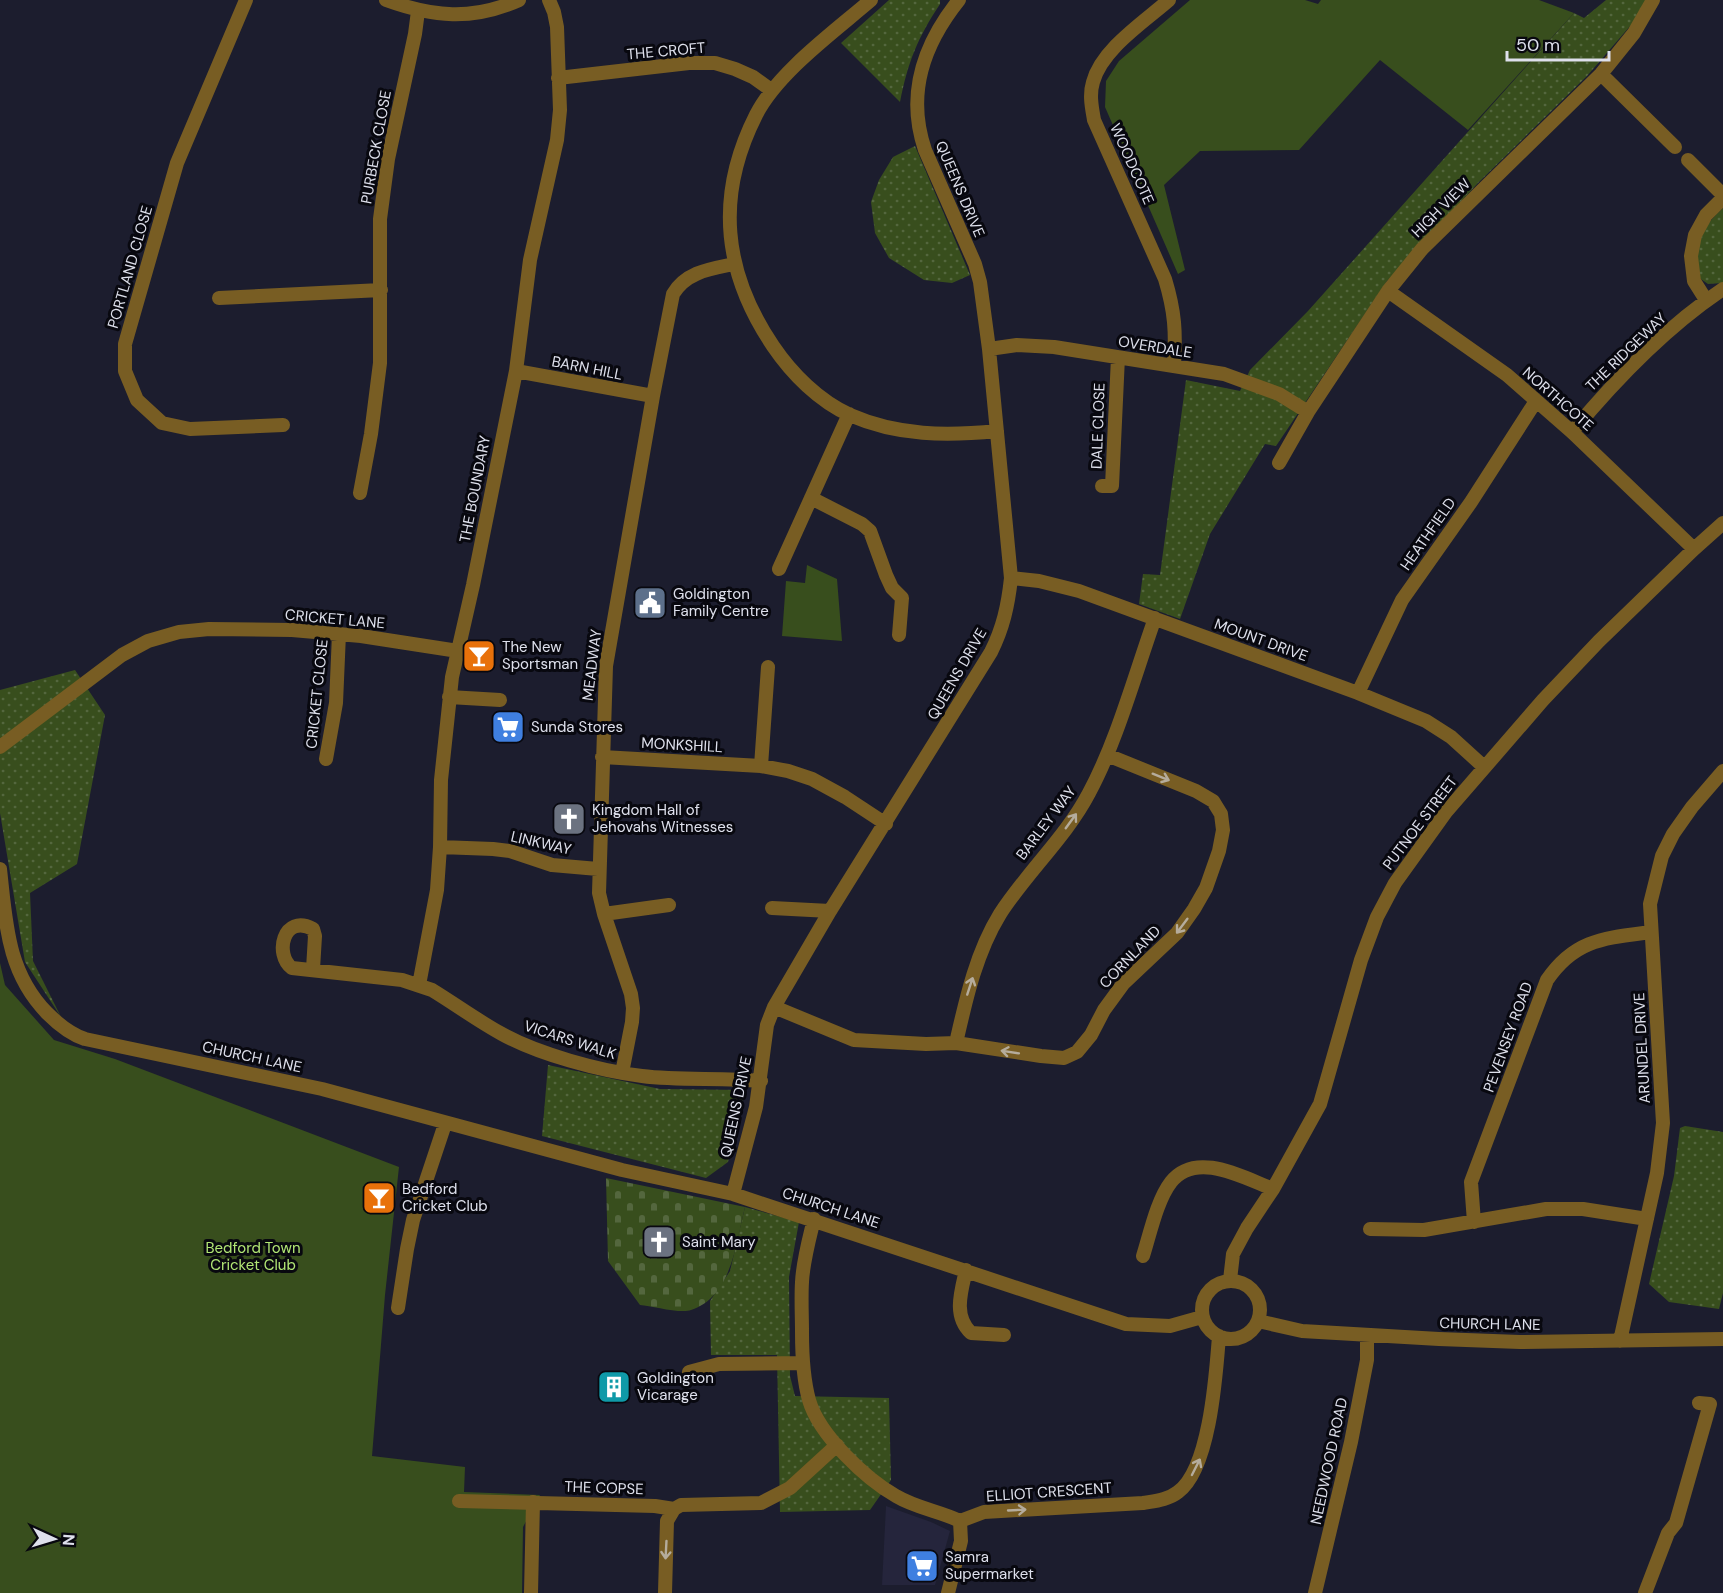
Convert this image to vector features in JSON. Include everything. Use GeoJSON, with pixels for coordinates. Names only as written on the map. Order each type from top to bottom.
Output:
{"type":"FeatureCollection","features":[{"type":"Feature","properties":{"kind":"street","name":"PORTLAND CLOSE"},"geometry":{"type":"LineString","coordinates":[[246,0],[177,163],[125,344],[125,371],[136,400],[162,423],[190,429],[283,425]]}},
{"type":"Feature","properties":{"kind":"street"},"geometry":{"type":"LineString","coordinates":[[386,0],[418,11],[441,14],[494,10],[519,0]]}},
{"type":"Feature","properties":{"kind":"street","name":"THE BOUNDARY"},"geometry":{"type":"LineString","coordinates":[[419,985],[437,890],[441,780],[449,697],[516,371],[530,260],[556,140],[560,110],[557,27],[549,0]]}},
{"type":"Feature","properties":{"kind":"street"},"geometry":{"type":"LineString","coordinates":[[871,0],[771,90],[756,115],[733,181],[729,216],[734,264],[743,293],[758,325],[778,354],[801,380],[849,414],[902,431],[934,435],[997,431]]}},
{"type":"Feature","properties":{"kind":"street","name":"QUEENS DRIVE"},"geometry":{"type":"LineString","coordinates":[[732,1194],[747,1142],[760,1081],[767,1025],[774,1007],[830,911],[991,652],[1003,627],[1009,602],[1011,578],[989,349],[980,282],[975,264],[924,150],[918,131],[916,100],[921,69],[931,43],[947,15],[959,0]]}},
{"type":"Feature","properties":{"kind":"street","name":"WOODCOTE"},"geometry":{"type":"LineString","coordinates":[[1169,0],[1108,54],[1097,70],[1092,84],[1091,97],[1094,120],[1172,299],[1176,332],[1174,366]]}},
{"type":"Feature","properties":{"kind":"street","name":"HIGH VIEW"},"geometry":{"type":"LineString","coordinates":[[1279,462],[1308,412],[1388,291],[1422,249],[1600,74],[1634,33],[1653,0]]}},
{"type":"Feature","properties":{"kind":"street","name":"PURBECK CLOSE"},"geometry":{"type":"LineString","coordinates":[[360,493],[371,434],[380,363],[380,219],[388,159],[418,11]]}},
{"type":"Feature","properties":{"kind":"street","name":"THE CROFT"},"geometry":{"type":"LineString","coordinates":[[558,78],[689,63],[715,63],[744,73],[771,90]]}},
{"type":"Feature","properties":{"kind":"street"},"geometry":{"type":"LineString","coordinates":[[1600,74],[1675,147]]}},
{"type":"Feature","properties":{"kind":"street"},"geometry":{"type":"LineString","coordinates":[[1688,160],[1723,196],[1706,215],[1695,235],[1691,255],[1694,281],[1707,300]]}},
{"type":"Feature","properties":{"kind":"street","name":"MEADWAY"},"geometry":{"type":"LineString","coordinates":[[622,1073],[633,1008],[631,994],[604,914],[599,893],[598,869],[606,666],[673,294],[679,283],[690,276],[734,264]]}},
{"type":"Feature","properties":{"kind":"street","name":"THE RIDGEWAY"},"geometry":{"type":"LineString","coordinates":[[1572,432],[1596,402],[1642,357],[1707,300],[1723,289]]}},
{"type":"Feature","properties":{"kind":"street"},"geometry":{"type":"LineString","coordinates":[[219,298],[381,290]]}},
{"type":"Feature","properties":{"kind":"street","name":"NORTHCOTE"},"geometry":{"type":"LineString","coordinates":[[1388,291],[1507,375],[1572,432],[1694,549]]}},
{"type":"Feature","properties":{"kind":"street","name":"OVERDALE"},"geometry":{"type":"LineString","coordinates":[[989,349],[1017,345],[1054,347],[1224,374],[1279,394],[1308,412]]}},
{"type":"Feature","properties":{"kind":"street","name":"DALE CLOSE"},"geometry":{"type":"LineString","coordinates":[[1102,486],[1112,486],[1118,357]]}},
{"type":"Feature","properties":{"kind":"street","name":"BARN HILL"},"geometry":{"type":"LineString","coordinates":[[516,371],[653,396]]}},
{"type":"Feature","properties":{"kind":"street","name":"HEATHFIELD"},"geometry":{"type":"LineString","coordinates":[[1358,693],[1402,600],[1471,502],[1536,401]]}},
{"type":"Feature","properties":{"kind":"street"},"geometry":{"type":"LineString","coordinates":[[779,569],[849,414]]}},
{"type":"Feature","properties":{"kind":"street"},"geometry":{"type":"LineString","coordinates":[[811,498],[862,524],[870,531],[889,582],[902,598],[898,635]]}},
{"type":"Feature","properties":{"kind":"street","name":"PUTNOE STREET"},"geometry":{"type":"LineString","coordinates":[[1230,1280],[1233,1254],[1246,1228],[1273,1190],[1320,1104],[1361,960],[1377,917],[1395,883],[1416,852],[1484,767],[1543,700],[1599,641],[1723,523]]}},
{"type":"Feature","properties":{"kind":"street","name":"MOUNT DRIVE"},"geometry":{"type":"LineString","coordinates":[[1011,578],[1079,591],[1358,693],[1426,721],[1451,737],[1484,767]]}},
{"type":"Feature","properties":{"kind":"street","name":"BARLEY WAY"},"geometry":{"type":"LineString","coordinates":[[956,1043],[980,957],[999,916],[1026,877],[1072,821],[1089,793],[1107,755],[1155,618]]}},
{"type":"Feature","properties":{"kind":"street","name":"CRICKET LANE"},"geometry":{"type":"LineString","coordinates":[[0,747],[122,655],[147,641],[179,632],[208,629],[292,630],[339,634],[458,651]]}},
{"type":"Feature","properties":{"kind":"street","name":"CRICKET CLOSE"},"geometry":{"type":"LineString","coordinates":[[326,759],[336,703],[339,634]]}},
{"type":"Feature","properties":{"kind":"street"},"geometry":{"type":"LineString","coordinates":[[761,766],[768,667]]}},
{"type":"Feature","properties":{"kind":"street"},"geometry":{"type":"LineString","coordinates":[[449,697],[500,700]]}},
{"type":"Feature","properties":{"kind":"street","name":"CORNLAND"},"geometry":{"type":"LineString","coordinates":[[774,1007],[854,1040],[926,1044],[956,1043],[1064,1058],[1077,1052],[1091,1035],[1104,1010],[1123,984],[1177,933],[1194,909],[1206,888],[1219,851],[1223,830],[1221,814],[1213,801],[1196,790],[1107,755]]}},
{"type":"Feature","properties":{"kind":"street","name":"MONKSHILL"},"geometry":{"type":"LineString","coordinates":[[602,757],[761,766],[788,771],[812,779],[886,824]]}},
{"type":"Feature","properties":{"kind":"street","name":"ARUNDEL DRIVE"},"geometry":{"type":"LineString","coordinates":[[1620,1341],[1658,1173],[1663,1123],[1650,904],[1662,856],[1673,834],[1692,807],[1723,771]]}},
{"type":"Feature","properties":{"kind":"street","name":"LINKWAY"},"geometry":{"type":"LineString","coordinates":[[440,847],[510,851],[552,865],[598,869]]}},
{"type":"Feature","properties":{"kind":"street","name":"CHURCH LANE"},"geometry":{"type":"LineString","coordinates":[[0,869],[7,935],[17,970],[35,1000],[72,1035],[322,1089],[622,1170],[732,1194],[814,1219],[1126,1324],[1170,1326],[1202,1317]]}},
{"type":"Feature","properties":{"kind":"street"},"geometry":{"type":"LineString","coordinates":[[604,914],[669,905]]}},
{"type":"Feature","properties":{"kind":"street"},"geometry":{"type":"LineString","coordinates":[[772,909],[830,911]]}},
{"type":"Feature","properties":{"kind":"street","name":"PEVENSEY ROAD"},"geometry":{"type":"LineString","coordinates":[[1474,1222],[1472,1182],[1547,980],[1558,963],[1575,949],[1596,941],[1651,932]]}},
{"type":"Feature","properties":{"kind":"street","name":"VICARS WALK"},"geometry":{"type":"LineString","coordinates":[[313,969],[402,980],[419,985],[432,990],[502,1034],[577,1062],[622,1073],[760,1081]]}},
{"type":"Feature","properties":{"kind":"street"},"geometry":{"type":"LineString","coordinates":[[398,1308],[413,1220],[445,1124]]}},
{"type":"Feature","properties":{"kind":"street"},"geometry":{"type":"LineString","coordinates":[[1143,1256],[1163,1196],[1171,1182],[1183,1172],[1196,1167],[1212,1168],[1229,1172],[1273,1190]]}},
{"type":"Feature","properties":{"kind":"street"},"geometry":{"type":"LineString","coordinates":[[1370,1228],[1424,1230],[1546,1209],[1583,1209],[1647,1219]]}},
{"type":"Feature","properties":{"kind":"street"},"geometry":{"type":"LineString","coordinates":[[814,1219],[802,1280],[802,1363],[809,1401],[822,1425],[863,1473],[895,1496],[960,1521],[961,1541],[948,1593]]}},
{"type":"Feature","properties":{"kind":"street"},"geometry":{"type":"LineString","coordinates":[[966,1270],[960,1315],[964,1326],[971,1333],[1004,1335]]}},
{"type":"Feature","properties":{"kind":"street"},"geometry":{"type":"LineString","coordinates":[[1230,1280],[1243,1283],[1254,1292],[1260,1306],[1258,1320],[1250,1331],[1236,1338],[1219,1336],[1208,1328],[1202,1317],[1203,1301],[1214,1286],[1230,1280]]}},
{"type":"Feature","properties":{"kind":"street","name":"CHURCH LANE"},"geometry":{"type":"LineString","coordinates":[[1258,1320],[1302,1331],[1520,1342],[1723,1339]]}},
{"type":"Feature","properties":{"kind":"street","name":"NEEDWOOD ROAD"},"geometry":{"type":"LineString","coordinates":[[1315,1593],[1351,1442],[1367,1360],[1367,1335]]}},
{"type":"Feature","properties":{"kind":"street","name":"ELLIOT CRESCENT"},"geometry":{"type":"LineString","coordinates":[[960,1521],[984,1512],[1143,1503],[1162,1500],[1178,1492],[1189,1481],[1199,1461],[1204,1443],[1217,1366],[1219,1336]]}},
{"type":"Feature","properties":{"kind":"street"},"geometry":{"type":"LineString","coordinates":[[689,1372],[719,1364],[802,1363]]}},
{"type":"Feature","properties":{"kind":"street"},"geometry":{"type":"LineString","coordinates":[[1646,1593],[1668,1533],[1676,1523],[1710,1404],[1699,1403]]}},
{"type":"Feature","properties":{"kind":"street","name":"THE COPSE"},"geometry":{"type":"LineString","coordinates":[[459,1501],[655,1506],[674,1509],[681,1505],[761,1503],[790,1488],[837,1445]]}},
{"type":"Feature","properties":{"kind":"street"},"geometry":{"type":"LineString","coordinates":[[531,1593],[533,1502]]}},
{"type":"Feature","properties":{"kind":"street"},"geometry":{"type":"LineString","coordinates":[[665,1593],[667,1521],[674,1509]]}},
{"type":"Feature","properties":{"kind":"shaded area"},"geometry":{"type":"Polygon","coordinates":[[[886,1506],[950,1531],[935,1585],[882,1585],[886,1506]]]}},
{"type":"Feature","properties":{"kind":"green space"},"geometry":{"type":"Polygon","coordinates":[[[889,0],[940,0],[940,4],[914,51],[900,102],[841,43],[889,0]]]}},
{"type":"Feature","properties":{"kind":"green space"},"geometry":{"type":"Polygon","coordinates":[[[1190,0],[1305,0],[1318,4],[1321,0],[1539,0],[1574,13],[1468,130],[1380,60],[1299,150],[1200,151],[1164,185],[1185,270],[1178,274],[1105,107],[1106,81],[1119,61],[1190,0]]]}},
{"type":"Feature","properties":{"kind":"green space"},"geometry":{"type":"Polygon","coordinates":[[[1606,0],[1646,0],[1637,18],[1587,76],[1478,183],[1387,281],[1276,446],[1265,444],[1210,534],[1180,619],[1139,604],[1143,574],[1160,575],[1186,380],[1240,391],[1250,370],[1308,311],[1574,13],[1584,18],[1606,0]]]}},
{"type":"Feature","properties":{"kind":"green space"},"geometry":{"type":"Polygon","coordinates":[[[915,146],[970,275],[952,283],[924,280],[889,258],[875,233],[871,202],[879,180],[893,157],[915,146]]]}},
{"type":"Feature","properties":{"kind":"green space"},"geometry":{"type":"Polygon","coordinates":[[[1723,208],[1723,283],[1708,284],[1698,277],[1698,247],[1709,223],[1723,208]]]}},
{"type":"Feature","properties":{"kind":"green space"},"geometry":{"type":"Polygon","coordinates":[[[807,565],[837,579],[842,641],[782,636],[786,581],[805,583],[807,565]]]}},
{"type":"Feature","properties":{"kind":"green space"},"geometry":{"type":"Polygon","coordinates":[[[75,670],[105,715],[77,864],[30,893],[33,961],[61,1017],[25,962],[0,813],[0,690],[75,670]]]}},
{"type":"Feature","properties":{"kind":"green space","name":"Bedford Town Cricket Club"},"geometry":{"type":"Polygon","coordinates":[[[0,963],[5,985],[54,1040],[115,1059],[399,1167],[385,1295],[372,1456],[465,1467],[464,1492],[540,1495],[523,1527],[522,1593],[0,1593],[0,963]]]}},
{"type":"Feature","properties":{"kind":"green space"},"geometry":{"type":"Polygon","coordinates":[[[548,1065],[660,1089],[745,1090],[728,1162],[706,1178],[542,1136],[548,1065]]]}},
{"type":"Feature","properties":{"kind":"green space"},"geometry":{"type":"Polygon","coordinates":[[[1685,1126],[1723,1132],[1723,1293],[1719,1309],[1669,1302],[1649,1284],[1674,1176],[1680,1128],[1685,1126]]]}},
{"type":"Feature","properties":{"kind":"green space"},"geometry":{"type":"Polygon","coordinates":[[[606,1178],[745,1207],[730,1267],[724,1281],[705,1303],[686,1311],[640,1305],[608,1261],[606,1178]]]}},
{"type":"Feature","properties":{"kind":"green space"},"geometry":{"type":"Polygon","coordinates":[[[745,1207],[799,1222],[789,1277],[790,1376],[795,1396],[889,1398],[891,1480],[870,1510],[780,1512],[777,1355],[711,1355],[710,1301],[730,1271],[745,1207]]]}},
{"type":"Feature","properties":{"kind":"place","name":"Goldington Family Centre"},"geometry":{"type":"Point","coordinates":[650,603]}},
{"type":"Feature","properties":{"kind":"place","name":"The New Sportsman"},"geometry":{"type":"Point","coordinates":[479,656]}},
{"type":"Feature","properties":{"kind":"place","name":"Sunda Stores"},"geometry":{"type":"Point","coordinates":[508,727]}},
{"type":"Feature","properties":{"kind":"place","name":"Kingdom Hall of Jehovahs Witnesses"},"geometry":{"type":"Point","coordinates":[569,819]}},
{"type":"Feature","properties":{"kind":"place","name":"Bedford Cricket Club"},"geometry":{"type":"Point","coordinates":[379,1198]}},
{"type":"Feature","properties":{"kind":"place","name":"Saint Mary"},"geometry":{"type":"Point","coordinates":[659,1242]}},
{"type":"Feature","properties":{"kind":"place","name":"Goldington Vicarage"},"geometry":{"type":"Point","coordinates":[614,1387]}},
{"type":"Feature","properties":{"kind":"place","name":"Samra Supermarket"},"geometry":{"type":"Point","coordinates":[922,1566]}}]}
